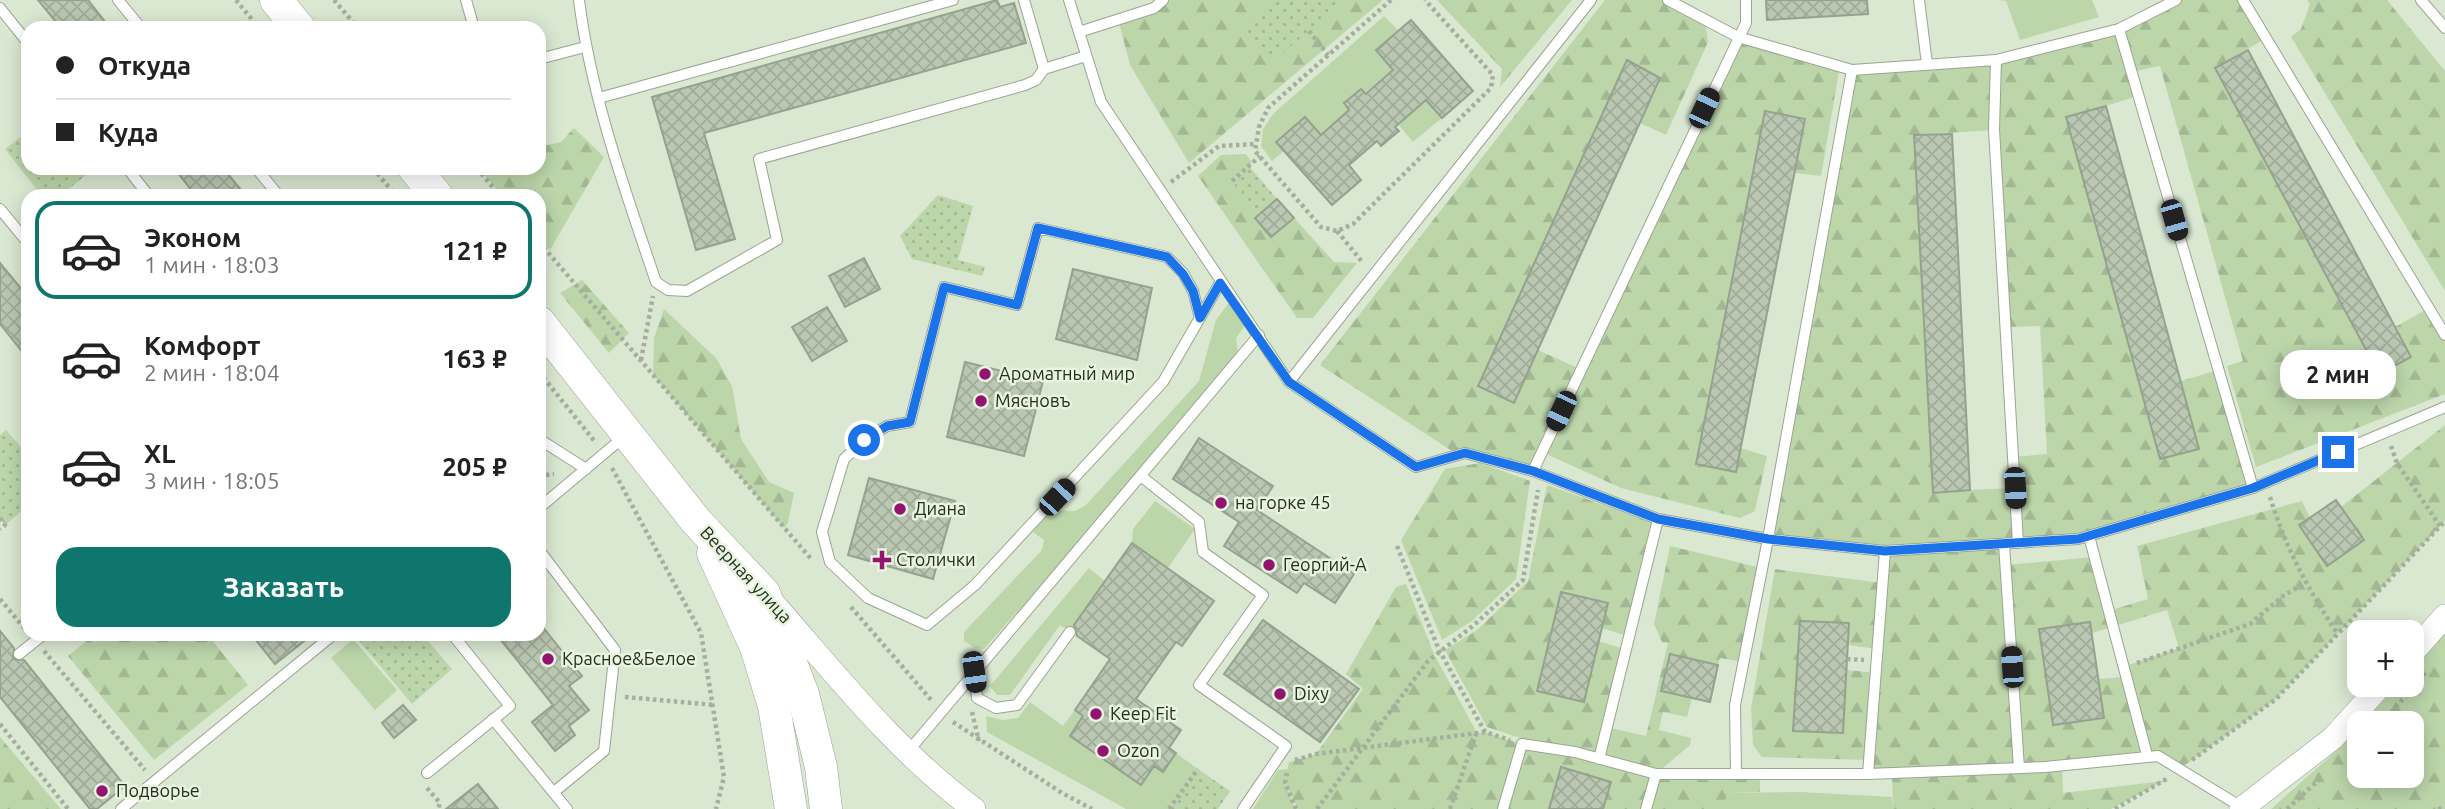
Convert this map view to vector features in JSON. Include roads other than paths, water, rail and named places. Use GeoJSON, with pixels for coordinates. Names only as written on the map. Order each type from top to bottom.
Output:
{"type":"FeatureCollection","features":[{"type":"Feature","properties":{"kind":"street"},"geometry":{"type":"LineString","coordinates":[[276,0],[293,21]]}},
{"type":"Feature","properties":{"kind":"street"},"geometry":{"type":"LineString","coordinates":[[420,175],[431,189]]}},
{"type":"Feature","properties":{"kind":"street","name":"Веерная улица"},"geometry":{"type":"LineString","coordinates":[[546,333],[616,444],[696,521],[764,593],[858,703],[906,754],[974,809]]}},
{"type":"Feature","properties":{"kind":"street"},"geometry":{"type":"LineString","coordinates":[[696,521],[730,586],[756,647],[774,706],[791,809]]}},
{"type":"Feature","properties":{"kind":"street"},"geometry":{"type":"LineString","coordinates":[[764,593],[803,694],[821,768],[827,809]]}},
{"type":"Feature","properties":{"kind":"street"},"geometry":{"type":"LineString","coordinates":[[2424,640],[2445,616]]}},
{"type":"Feature","properties":{"kind":"street"},"geometry":{"type":"LineString","coordinates":[[2242,808],[2333,738],[2370,697]]}},
{"type":"Feature","properties":{"kind":"street"},"geometry":{"type":"LineString","coordinates":[[774,809],[784,761]]}},
{"type":"Feature","properties":{"kind":"lane"},"geometry":{"type":"LineString","coordinates":[[118,0],[135,21]]}},
{"type":"Feature","properties":{"kind":"lane"},"geometry":{"type":"LineString","coordinates":[[466,0],[472,21]]}},
{"type":"Feature","properties":{"kind":"lane"},"geometry":{"type":"LineString","coordinates":[[579,0],[585,47],[623,183],[656,282],[668,290],[687,291],[777,240],[759,159],[1025,85],[1036,80],[1044,69],[1086,56]]}},
{"type":"Feature","properties":{"kind":"lane"},"geometry":{"type":"LineString","coordinates":[[599,98],[953,0]]}},
{"type":"Feature","properties":{"kind":"lane"},"geometry":{"type":"LineString","coordinates":[[1024,0],[1044,69]]}},
{"type":"Feature","properties":{"kind":"lane"},"geometry":{"type":"LineString","coordinates":[[1069,0],[1101,102],[1289,382],[1416,467],[1465,453],[1537,472],[1658,519],[1768,539],[1885,551],[2089,536],[2253,488],[2445,407]]}},
{"type":"Feature","properties":{"kind":"lane"},"geometry":{"type":"LineString","coordinates":[[1079,32],[1154,8],[1163,0]]}},
{"type":"Feature","properties":{"kind":"lane"},"geometry":{"type":"LineString","coordinates":[[1289,382],[1591,0]]}},
{"type":"Feature","properties":{"kind":"lane"},"geometry":{"type":"LineString","coordinates":[[1668,0],[1738,37],[1852,69],[1996,60],[2119,29],[2176,0]]}},
{"type":"Feature","properties":{"kind":"lane"},"geometry":{"type":"LineString","coordinates":[[1537,472],[1746,23],[1746,0]]}},
{"type":"Feature","properties":{"kind":"lane"},"geometry":{"type":"LineString","coordinates":[[1919,0],[1927,64]]}},
{"type":"Feature","properties":{"kind":"lane"},"geometry":{"type":"LineString","coordinates":[[2243,0],[2445,335]]}},
{"type":"Feature","properties":{"kind":"lane"},"geometry":{"type":"LineString","coordinates":[[2421,0],[2445,28]]}},
{"type":"Feature","properties":{"kind":"lane"},"geometry":{"type":"LineString","coordinates":[[0,8],[21,34]]}},
{"type":"Feature","properties":{"kind":"lane"},"geometry":{"type":"LineString","coordinates":[[2119,29],[2253,488]]}},
{"type":"Feature","properties":{"kind":"lane"},"geometry":{"type":"LineString","coordinates":[[546,57],[585,47]]}},
{"type":"Feature","properties":{"kind":"lane"},"geometry":{"type":"LineString","coordinates":[[1996,60],[1994,130],[2018,543]]}},
{"type":"Feature","properties":{"kind":"lane"},"geometry":{"type":"LineString","coordinates":[[1735,774],[1735,705],[1768,539],[1852,69]]}},
{"type":"Feature","properties":{"kind":"lane"},"geometry":{"type":"LineString","coordinates":[[132,175],[144,189]]}},
{"type":"Feature","properties":{"kind":"lane"},"geometry":{"type":"LineString","coordinates":[[262,175],[273,189]]}},
{"type":"Feature","properties":{"kind":"lane"},"geometry":{"type":"LineString","coordinates":[[0,209],[21,234]]}},
{"type":"Feature","properties":{"kind":"lane"},"geometry":{"type":"LineString","coordinates":[[1200,318],[1193,291],[1183,274],[1167,257],[1038,228],[1017,305],[944,287],[910,422],[887,426],[864,440],[844,458],[822,532],[830,562],[869,598],[927,625],[975,585],[1163,382],[1200,318],[1220,283]]}},
{"type":"Feature","properties":{"kind":"lane"},"geometry":{"type":"LineString","coordinates":[[906,754],[1259,335]]}},
{"type":"Feature","properties":{"kind":"lane"},"geometry":{"type":"LineString","coordinates":[[546,443],[586,469]]}},
{"type":"Feature","properties":{"kind":"lane"},"geometry":{"type":"LineString","coordinates":[[546,502],[616,444]]}},
{"type":"Feature","properties":{"kind":"lane"},"geometry":{"type":"LineString","coordinates":[[1142,477],[1199,522],[1203,552],[1263,595],[1199,685],[1286,746],[1243,809]]}},
{"type":"Feature","properties":{"kind":"lane"},"geometry":{"type":"LineString","coordinates":[[1599,759],[1658,519]]}},
{"type":"Feature","properties":{"kind":"lane"},"geometry":{"type":"LineString","coordinates":[[2089,536],[2147,755]]}},
{"type":"Feature","properties":{"kind":"lane"},"geometry":{"type":"LineString","coordinates":[[2004,544],[2019,768]]}},
{"type":"Feature","properties":{"kind":"lane"},"geometry":{"type":"LineString","coordinates":[[1868,774],[1885,551]]}},
{"type":"Feature","properties":{"kind":"lane"},"geometry":{"type":"LineString","coordinates":[[546,559],[615,650],[604,751],[554,792]]}},
{"type":"Feature","properties":{"kind":"lane"},"geometry":{"type":"LineString","coordinates":[[974,672],[977,698],[996,708],[1017,705],[1070,632]]}},
{"type":"Feature","properties":{"kind":"lane"},"geometry":{"type":"LineString","coordinates":[[19,654],[31,641]]}},
{"type":"Feature","properties":{"kind":"lane"},"geometry":{"type":"LineString","coordinates":[[121,809],[325,641]]}},
{"type":"Feature","properties":{"kind":"lane"},"geometry":{"type":"LineString","coordinates":[[427,773],[510,706],[458,641]]}},
{"type":"Feature","properties":{"kind":"lane"},"geometry":{"type":"LineString","coordinates":[[493,719],[567,809]]}},
{"type":"Feature","properties":{"kind":"lane"},"geometry":{"type":"LineString","coordinates":[[1503,809],[1522,744],[1575,752],[1656,774],[1868,774],[2019,768],[2147,755],[2166,758],[2242,808]]}},
{"type":"Feature","properties":{"kind":"lane"},"geometry":{"type":"LineString","coordinates":[[1646,809],[1656,774]]}},
{"type":"Feature","properties":{"kind":"place","name":"Ароматный мир"},"geometry":{"type":"Point","coordinates":[985,374]}},
{"type":"Feature","properties":{"kind":"place","name":"Мясновъ"},"geometry":{"type":"Point","coordinates":[981,401]}},
{"type":"Feature","properties":{"kind":"place","name":"на горке 45"},"geometry":{"type":"Point","coordinates":[1221,503]}},
{"type":"Feature","properties":{"kind":"place","name":"Диана"},"geometry":{"type":"Point","coordinates":[900,509]}},
{"type":"Feature","properties":{"kind":"place","name":"Столички"},"geometry":{"type":"Point","coordinates":[882,560]}},
{"type":"Feature","properties":{"kind":"place","name":"Георгий-А"},"geometry":{"type":"Point","coordinates":[1269,565]}},
{"type":"Feature","properties":{"kind":"place","name":"Красное&Белое"},"geometry":{"type":"Point","coordinates":[548,659]}},
{"type":"Feature","properties":{"kind":"place","name":"Dixy"},"geometry":{"type":"Point","coordinates":[1280,694]}},
{"type":"Feature","properties":{"kind":"place","name":"Keep Fit"},"geometry":{"type":"Point","coordinates":[1096,714]}},
{"type":"Feature","properties":{"kind":"place","name":"Ozon"},"geometry":{"type":"Point","coordinates":[1103,751]}},
{"type":"Feature","properties":{"kind":"place","name":"Подворье"},"geometry":{"type":"Point","coordinates":[102,791]}}]}
